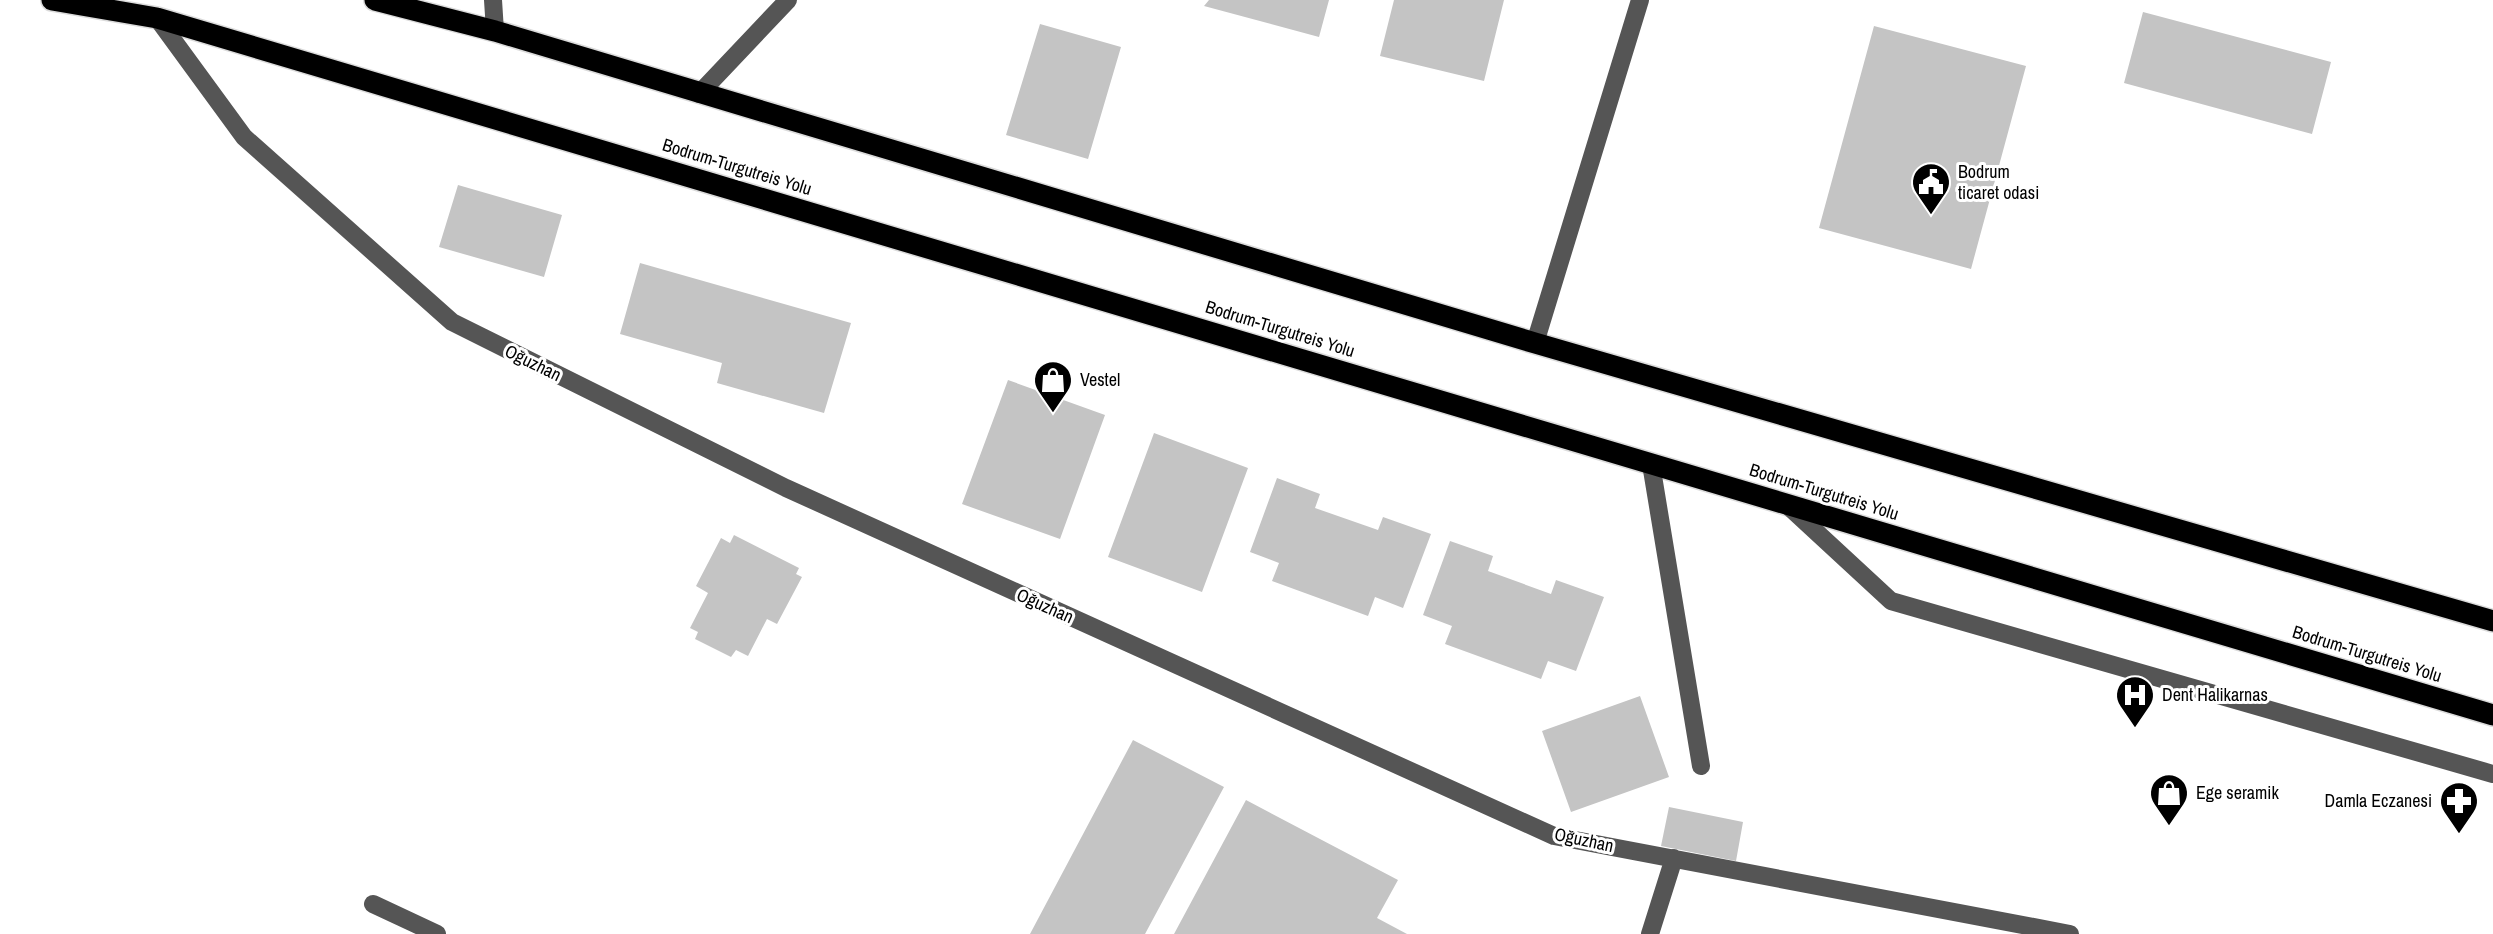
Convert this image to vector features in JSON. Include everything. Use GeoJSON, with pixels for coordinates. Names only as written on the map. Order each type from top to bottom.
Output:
{"type":"FeatureCollection","features":[{"type":"Feature","properties":{"kind":"highway","name":"Bodrum-Turgutreis Yolu"},"geometry":{"type":"LineString","coordinates":[[52,0],[157,18],[2493,715]]}},
{"type":"Feature","properties":{"kind":"highway"},"geometry":{"type":"LineString","coordinates":[[375,0],[495,31],[1535,343],[2493,621]]}},
{"type":"Feature","properties":{"kind":"street"},"geometry":{"type":"LineString","coordinates":[[493,0],[495,31]]}},
{"type":"Feature","properties":{"kind":"street"},"geometry":{"type":"LineString","coordinates":[[699,94],[788,0]]}},
{"type":"Feature","properties":{"kind":"street"},"geometry":{"type":"LineString","coordinates":[[1535,343],[1640,0]]}},
{"type":"Feature","properties":{"kind":"street","name":"Oğuzhan"},"geometry":{"type":"LineString","coordinates":[[157,18],[244,136],[452,322],[786,488],[1554,836],[2070,934]]}},
{"type":"Feature","properties":{"kind":"street"},"geometry":{"type":"LineString","coordinates":[[1651,464],[1701,766]]}},
{"type":"Feature","properties":{"kind":"street"},"geometry":{"type":"LineString","coordinates":[[1786,505],[1891,601],[2493,774]]}},
{"type":"Feature","properties":{"kind":"street"},"geometry":{"type":"LineString","coordinates":[[1650,934],[1674,858]]}},
{"type":"Feature","properties":{"kind":"street"},"geometry":{"type":"LineString","coordinates":[[373,904],[437,934]]}},
{"type":"Feature","properties":{"kind":"building"},"geometry":{"type":"Polygon","coordinates":[[[1209,0],[1329,0],[1319,37],[1204,6],[1209,0]]]}},
{"type":"Feature","properties":{"kind":"building"},"geometry":{"type":"Polygon","coordinates":[[[1394,0],[1504,0],[1484,81],[1380,56],[1394,0]]]}},
{"type":"Feature","properties":{"kind":"building"},"geometry":{"type":"Polygon","coordinates":[[[2143,12],[2331,62],[2312,134],[2124,83],[2143,12]]]}},
{"type":"Feature","properties":{"kind":"building"},"geometry":{"type":"Polygon","coordinates":[[[1040,24],[1121,47],[1088,159],[1006,135],[1040,24]]]}},
{"type":"Feature","properties":{"kind":"building"},"geometry":{"type":"Polygon","coordinates":[[[1874,26],[2026,66],[1971,269],[1819,228],[1874,26]]]}},
{"type":"Feature","properties":{"kind":"building"},"geometry":{"type":"Polygon","coordinates":[[[458,185],[562,215],[544,277],[439,247],[458,185]]]}},
{"type":"Feature","properties":{"kind":"building"},"geometry":{"type":"Polygon","coordinates":[[[640,263],[851,323],[824,413],[717,383],[722,363],[620,334],[640,263]]]}},
{"type":"Feature","properties":{"kind":"building"},"geometry":{"type":"Polygon","coordinates":[[[1008,380],[1105,415],[1060,539],[962,504],[1008,380]]]}},
{"type":"Feature","properties":{"kind":"building"},"geometry":{"type":"Polygon","coordinates":[[[1154,433],[1248,468],[1202,592],[1108,557],[1154,433]]]}},
{"type":"Feature","properties":{"kind":"building"},"geometry":{"type":"Polygon","coordinates":[[[1277,478],[1320,494],[1315,508],[1378,530],[1383,517],[1431,534],[1403,608],[1375,597],[1368,616],[1272,581],[1279,563],[1250,552],[1277,478]]]}},
{"type":"Feature","properties":{"kind":"building"},"geometry":{"type":"Polygon","coordinates":[[[734,535],[799,568],[796,574],[802,577],[777,624],[767,619],[748,656],[736,650],[731,657],[695,639],[698,632],[690,628],[708,593],[696,586],[721,538],[730,543],[734,535]]]}},
{"type":"Feature","properties":{"kind":"building"},"geometry":{"type":"Polygon","coordinates":[[[1450,541],[1493,556],[1488,571],[1551,594],[1556,580],[1604,597],[1576,671],[1548,661],[1541,679],[1445,644],[1452,626],[1423,615],[1450,541]]]}},
{"type":"Feature","properties":{"kind":"building"},"geometry":{"type":"Polygon","coordinates":[[[1640,696],[1669,777],[1571,812],[1542,731],[1640,696]]]}},
{"type":"Feature","properties":{"kind":"building"},"geometry":{"type":"Polygon","coordinates":[[[1133,740],[1224,787],[1145,934],[1030,934],[1133,740]]]}},
{"type":"Feature","properties":{"kind":"building"},"geometry":{"type":"Polygon","coordinates":[[[1246,800],[1398,880],[1377,918],[1407,934],[1174,934],[1246,800]]]}},
{"type":"Feature","properties":{"kind":"building"},"geometry":{"type":"Polygon","coordinates":[[[1669,807],[1743,822],[1736,861],[1661,846],[1669,807]]]}},
{"type":"Feature","properties":{"kind":"place","name":"Bodrum ticaret odasi"},"geometry":{"type":"Point","coordinates":[1931,216]}},
{"type":"Feature","properties":{"kind":"place","name":"Vestel"},"geometry":{"type":"Point","coordinates":[1053,414]}},
{"type":"Feature","properties":{"kind":"place","name":"Dent Halikarnas"},"geometry":{"type":"Point","coordinates":[2135,729]}},
{"type":"Feature","properties":{"kind":"place","name":"Ege seramik"},"geometry":{"type":"Point","coordinates":[2169,827]}},
{"type":"Feature","properties":{"kind":"place","name":"Damla Eczanesi"},"geometry":{"type":"Point","coordinates":[2459,835]}}]}
